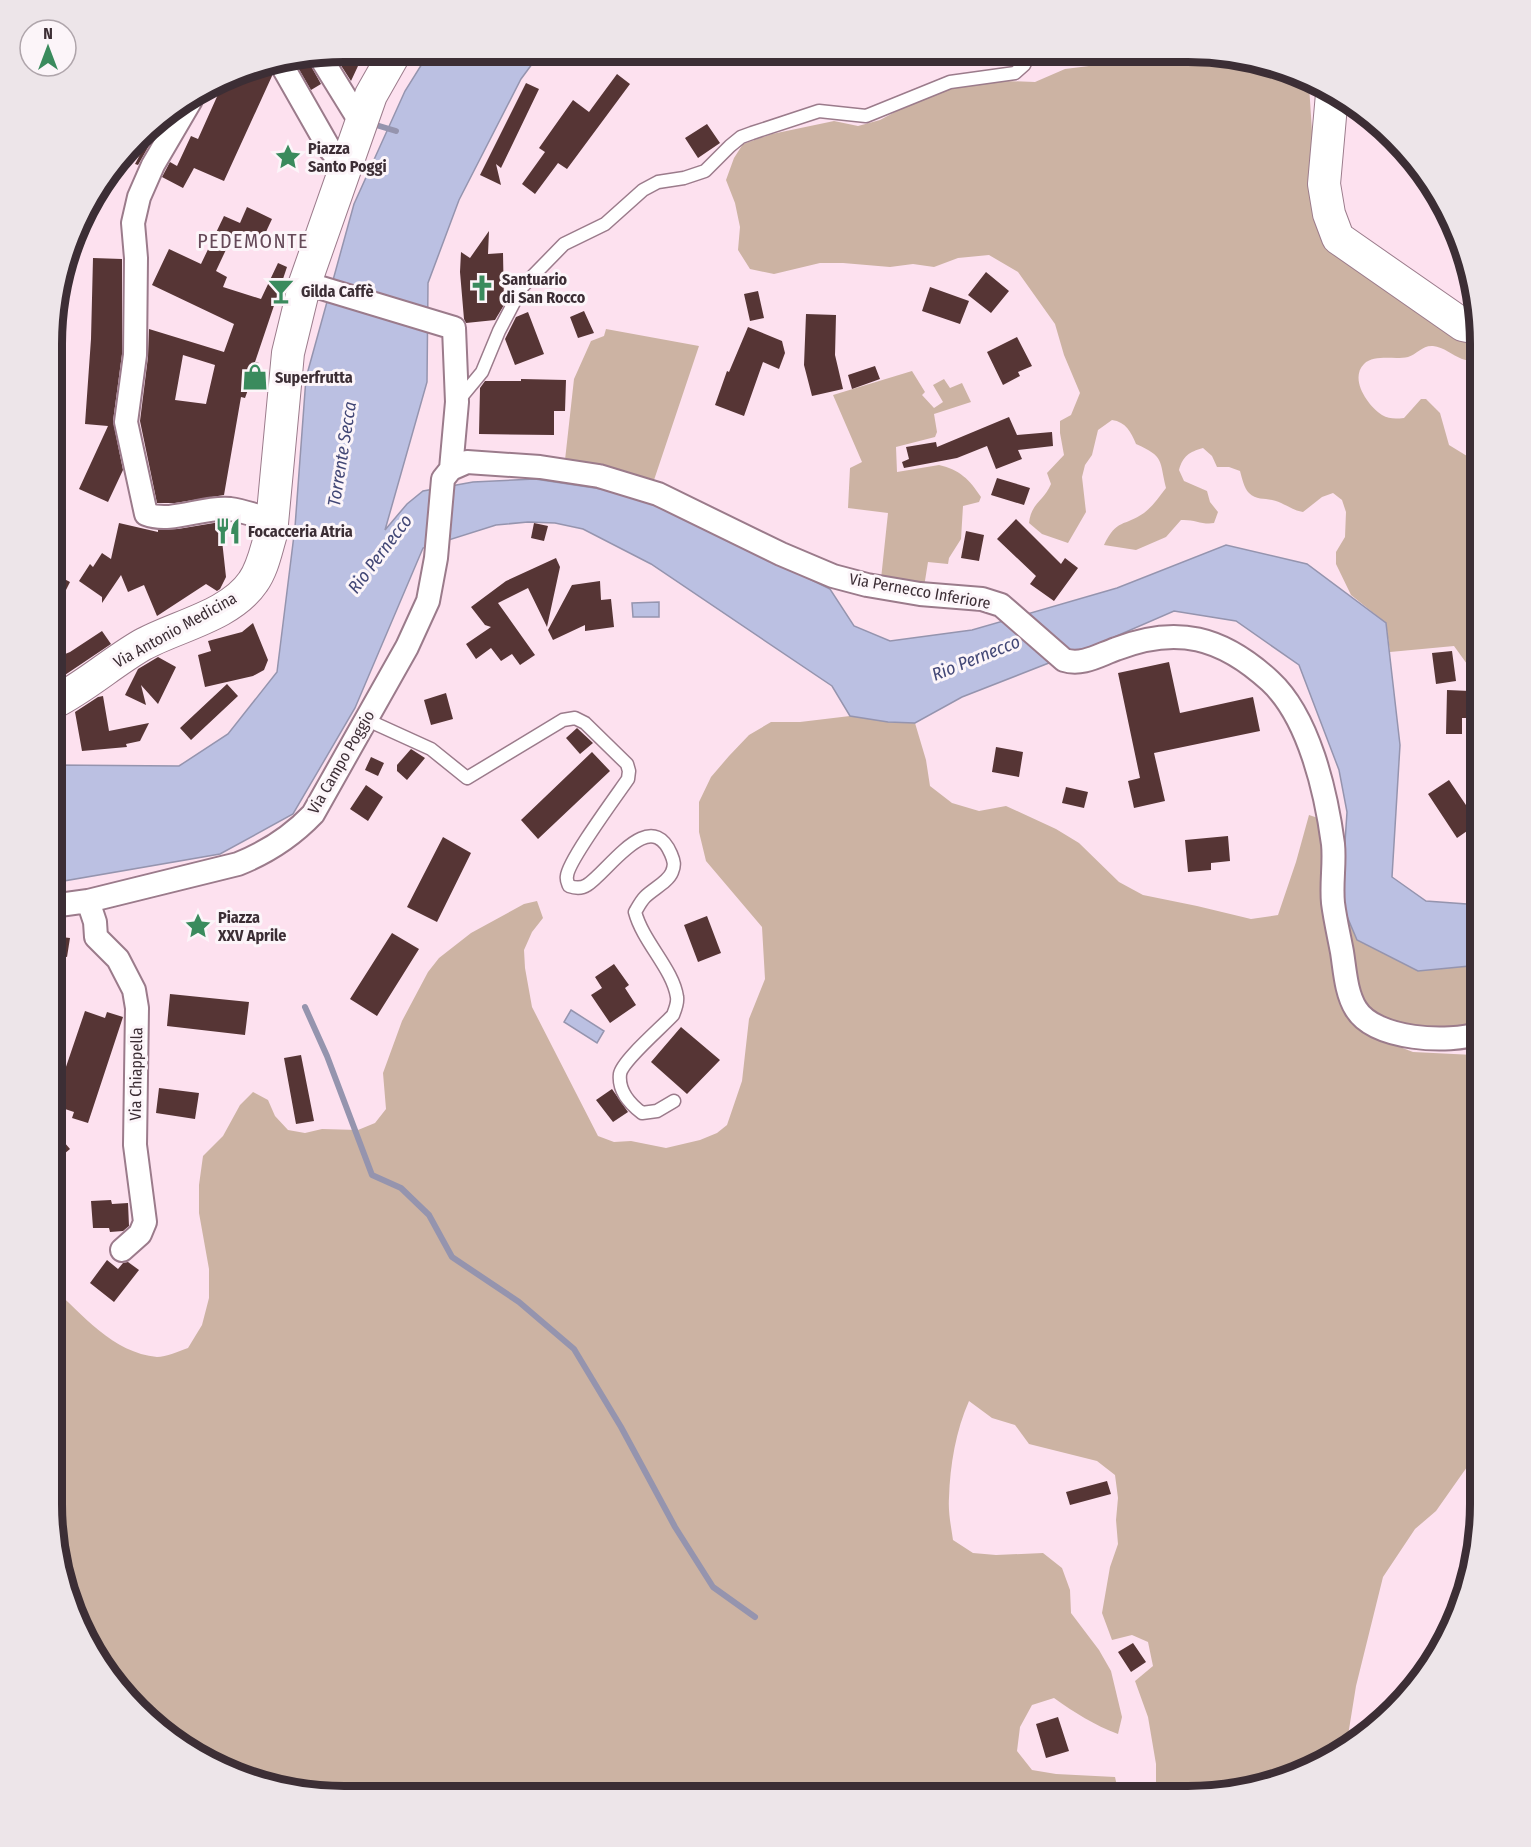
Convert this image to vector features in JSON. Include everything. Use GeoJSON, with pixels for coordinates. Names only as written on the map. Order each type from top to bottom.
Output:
{"type":"FeatureCollection","features":[{"type":"Feature","properties":{"kind":"main road","name":"Via Antonio Medicina"},"geometry":{"type":"LineString","coordinates":[[62,699],[143,645],[200,620],[232,602],[253,582],[271,534],[288,353],[371,94],[390,62]]}},
{"type":"Feature","properties":{"kind":"main road"},"geometry":{"type":"LineString","coordinates":[[1331,101],[1324,184],[1329,214],[1338,238],[1463,325],[1469,326]]}},
{"type":"Feature","properties":{"kind":"street"},"geometry":{"type":"LineString","coordinates":[[323,62],[361,123]]}},
{"type":"Feature","properties":{"kind":"street"},"geometry":{"type":"LineString","coordinates":[[284,69],[329,148],[346,168]]}},
{"type":"Feature","properties":{"kind":"street"},"geometry":{"type":"LineString","coordinates":[[185,111],[153,165],[139,197],[133,223],[136,258],[135,355],[126,422],[146,514],[154,517],[229,509],[272,520]]}},
{"type":"Feature","properties":{"kind":"street","name":"Via Campo Poggio"},"geometry":{"type":"LineString","coordinates":[[62,905],[88,901],[238,864],[262,855],[296,833],[313,814],[407,647],[428,601],[457,402],[454,328],[310,284]]}},
{"type":"Feature","properties":{"kind":"street","name":"Via Pernecco Inferiore"},"geometry":{"type":"LineString","coordinates":[[447,474],[467,462],[540,467],[599,476],[658,494],[781,554],[833,576],[867,585],[920,594],[982,599],[1001,605],[1064,660],[1073,663],[1083,662],[1120,647],[1149,639],[1184,635],[1210,641],[1248,664],[1271,682],[1297,713],[1306,734],[1333,846],[1333,903],[1350,998],[1358,1012],[1376,1026],[1404,1035],[1437,1040],[1470,1036]]}},
{"type":"Feature","properties":{"kind":"street","name":"Via Chiappella"},"geometry":{"type":"LineString","coordinates":[[88,901],[96,937],[118,959],[134,990],[136,1008],[135,1145],[145,1222],[140,1234],[122,1250]]}},
{"type":"Feature","properties":{"kind":"lane"},"geometry":{"type":"LineString","coordinates":[[457,402],[482,372],[499,331],[522,287],[564,243],[605,224],[643,190],[658,182],[684,178],[705,171],[741,137],[819,111],[866,116],[950,82],[1015,74],[1026,62]]}},
{"type":"Feature","properties":{"kind":"lane"},"geometry":{"type":"LineString","coordinates":[[365,719],[432,748],[467,778],[563,720],[575,718],[585,723],[627,764],[628,779],[597,823],[567,876],[569,886],[576,888],[586,886],[634,841],[645,837],[657,838],[668,847],[675,862],[672,873],[643,899],[635,912],[639,926],[672,981],[678,999],[673,1016],[625,1064],[620,1074],[622,1092],[631,1106],[642,1113],[657,1111],[674,1101]]}},
{"type":"Feature","properties":{"kind":"shaded area"},"geometry":{"type":"Polygon","coordinates":[[[1100,62],[1225,64],[1278,76],[1309,90],[1318,224],[1331,247],[1353,268],[1436,324],[1470,339],[1470,361],[1441,348],[1429,346],[1408,357],[1379,358],[1368,361],[1360,370],[1359,384],[1366,399],[1377,411],[1395,419],[1404,418],[1421,399],[1426,399],[1440,413],[1449,445],[1470,458],[1470,670],[1454,646],[1390,652],[1386,623],[1351,595],[1336,564],[1336,552],[1345,537],[1346,512],[1342,500],[1333,493],[1322,497],[1303,512],[1276,501],[1257,498],[1247,491],[1240,471],[1229,467],[1217,467],[1212,456],[1203,448],[1187,455],[1179,470],[1184,481],[1207,491],[1210,502],[1218,512],[1214,523],[1181,520],[1166,537],[1136,550],[1104,545],[1117,527],[1144,513],[1166,488],[1161,465],[1156,456],[1136,444],[1124,425],[1112,420],[1098,430],[1092,455],[1085,465],[1082,477],[1086,512],[1068,543],[1042,534],[1029,523],[1032,511],[1051,484],[1047,473],[1064,455],[1060,421],[1071,415],[1080,393],[1064,355],[1055,324],[1018,272],[989,255],[958,258],[934,267],[913,264],[890,267],[820,263],[774,274],[750,269],[738,250],[740,227],[735,203],[726,180],[734,158],[743,144],[772,134],[834,121],[858,126],[880,120],[908,105],[952,88],[1005,81],[1035,82],[1065,69],[1097,65],[1100,62]]]}},
{"type":"Feature","properties":{"kind":"shaded area"},"geometry":{"type":"Polygon","coordinates":[[[606,329],[699,346],[653,483],[565,460],[574,379],[591,341],[604,336],[606,329]]]}},
{"type":"Feature","properties":{"kind":"shaded area"},"geometry":{"type":"Polygon","coordinates":[[[912,371],[925,392],[922,395],[934,408],[943,402],[933,385],[944,379],[950,388],[962,383],[971,402],[934,414],[937,432],[935,437],[896,447],[897,472],[939,465],[946,467],[963,476],[981,497],[979,502],[963,506],[961,539],[949,558],[948,564],[928,562],[924,587],[881,579],[888,513],[848,508],[850,468],[862,462],[833,395],[912,371]]]}},
{"type":"Feature","properties":{"kind":"shaded area"},"geometry":{"type":"Polygon","coordinates":[[[850,716],[888,722],[915,723],[926,760],[930,786],[952,803],[979,811],[1006,806],[1056,829],[1079,843],[1119,882],[1143,895],[1251,919],[1278,915],[1309,815],[1321,819],[1346,1007],[1355,1025],[1384,1041],[1413,1052],[1470,1055],[1470,1463],[1436,1511],[1415,1529],[1383,1577],[1356,1686],[1348,1735],[1329,1748],[1296,1764],[1261,1776],[1206,1785],[1156,1786],[1156,1764],[1148,1717],[1135,1681],[1153,1666],[1148,1642],[1132,1635],[1112,1640],[1102,1613],[1110,1567],[1118,1544],[1116,1520],[1118,1498],[1115,1475],[1097,1461],[1029,1444],[1015,1425],[992,1418],[969,1401],[954,1448],[951,1473],[949,1508],[953,1540],[973,1553],[996,1555],[1043,1553],[1062,1568],[1070,1590],[1071,1613],[1099,1650],[1111,1671],[1122,1717],[1118,1734],[1085,1718],[1054,1698],[1032,1705],[1020,1727],[1017,1751],[1032,1770],[1056,1774],[1115,1777],[1117,1786],[343,1786],[306,1783],[270,1776],[235,1764],[202,1748],[157,1716],[131,1690],[99,1645],[76,1594],[67,1559],[62,1522],[62,1296],[99,1331],[126,1348],[157,1357],[188,1348],[202,1325],[209,1298],[209,1269],[199,1213],[199,1185],[203,1156],[223,1136],[240,1105],[253,1092],[268,1100],[275,1116],[288,1130],[305,1133],[322,1129],[358,1130],[375,1123],[386,1109],[383,1073],[402,1021],[428,972],[439,958],[471,933],[524,904],[537,901],[543,918],[532,932],[524,950],[532,1007],[598,1136],[614,1142],[631,1141],[666,1148],[700,1140],[717,1133],[727,1125],[742,1081],[749,1019],[765,979],[762,927],[706,861],[699,832],[699,802],[711,777],[749,735],[771,722],[800,722],[850,716]]]}},
{"type":"Feature","properties":{"kind":"shaded area"},"geometry":{"type":"Polygon","coordinates":[[[1341,902],[1418,971],[1470,966],[1470,1024],[1452,1030],[1431,1030],[1374,1015],[1361,995],[1341,902]]]}},
{"type":"Feature","properties":{"kind":"water"},"geometry":{"type":"Polygon","coordinates":[[[423,62],[534,62],[521,79],[459,200],[428,283],[427,382],[385,530],[407,504],[423,491],[473,482],[535,479],[608,490],[656,504],[830,589],[854,626],[890,641],[972,630],[1117,588],[1226,545],[1307,564],[1386,623],[1400,745],[1392,877],[1426,901],[1470,904],[1470,966],[1418,971],[1357,940],[1341,902],[1347,812],[1339,770],[1299,665],[1236,621],[1174,611],[1105,641],[962,697],[915,723],[888,722],[850,716],[832,686],[651,564],[583,529],[555,523],[528,522],[496,525],[423,548],[355,708],[293,814],[220,854],[62,881],[62,765],[179,766],[228,734],[277,672],[295,527],[306,378],[354,204],[405,91],[423,62]]]}},
{"type":"Feature","properties":{"kind":"water"},"geometry":{"type":"Polygon","coordinates":[[[659,602],[659,617],[633,617],[632,603],[659,602]]]}},
{"type":"Feature","properties":{"kind":"water"},"geometry":{"type":"Polygon","coordinates":[[[571,1010],[604,1031],[597,1043],[564,1022],[571,1010]]]}},
{"type":"Feature","properties":{"kind":"building"},"geometry":{"type":"Polygon","coordinates":[[[339,62],[360,62],[351,81],[339,62]]]}},
{"type":"Feature","properties":{"kind":"building"},"geometry":{"type":"Polygon","coordinates":[[[310,64],[321,84],[311,90],[297,66],[310,64]]]}},
{"type":"Feature","properties":{"kind":"building"},"geometry":{"type":"Polygon","coordinates":[[[271,71],[272,76],[224,181],[194,168],[183,188],[162,177],[170,162],[177,166],[191,136],[198,139],[220,91],[271,71]]]}},
{"type":"Feature","properties":{"kind":"building"},"geometry":{"type":"Polygon","coordinates":[[[617,74],[630,84],[567,169],[558,163],[535,194],[522,184],[545,152],[539,148],[573,100],[589,112],[617,74]]]}},
{"type":"Feature","properties":{"kind":"building"},"geometry":{"type":"Polygon","coordinates":[[[526,83],[539,89],[501,168],[496,164],[501,185],[480,175],[526,83]]]}},
{"type":"Feature","properties":{"kind":"building"},"geometry":{"type":"Polygon","coordinates":[[[707,124],[720,143],[698,158],[685,138],[707,124]]]}},
{"type":"Feature","properties":{"kind":"building"},"geometry":{"type":"Polygon","coordinates":[[[158,131],[138,165],[135,164],[142,151],[139,149],[158,131]]]}},
{"type":"Feature","properties":{"kind":"building"},"geometry":{"type":"Polygon","coordinates":[[[247,207],[272,219],[257,251],[231,239],[216,271],[227,277],[223,287],[261,299],[278,263],[287,267],[255,362],[259,363],[255,376],[253,376],[245,398],[241,397],[224,495],[175,503],[157,503],[140,421],[149,329],[224,352],[234,324],[152,285],[169,249],[201,264],[224,216],[240,223],[247,207]],[[183,355],[175,400],[206,404],[215,365],[183,355]]]}},
{"type":"Feature","properties":{"kind":"building","name":"Santuario di San Rocco"},"geometry":{"type":"Polygon","coordinates":[[[489,231],[488,254],[503,253],[504,305],[495,320],[466,323],[460,272],[461,252],[470,258],[489,231]]]}},
{"type":"Feature","properties":{"kind":"building"},"geometry":{"type":"Polygon","coordinates":[[[93,258],[122,259],[122,354],[113,421],[123,470],[108,502],[79,489],[108,426],[85,424],[91,339],[93,258]]]}},
{"type":"Feature","properties":{"kind":"building"},"geometry":{"type":"Polygon","coordinates":[[[986,272],[1009,291],[991,313],[968,295],[986,272]]]}},
{"type":"Feature","properties":{"kind":"building"},"geometry":{"type":"Polygon","coordinates":[[[930,287],[969,301],[960,324],[922,311],[930,287]]]}},
{"type":"Feature","properties":{"kind":"building"},"geometry":{"type":"Polygon","coordinates":[[[758,291],[764,318],[750,321],[744,294],[758,291]]]}},
{"type":"Feature","properties":{"kind":"building"},"geometry":{"type":"Polygon","coordinates":[[[584,311],[594,333],[578,338],[570,317],[584,311]]]}},
{"type":"Feature","properties":{"kind":"building"},"geometry":{"type":"Polygon","coordinates":[[[528,312],[544,354],[515,365],[505,339],[516,317],[528,312]]]}},
{"type":"Feature","properties":{"kind":"building"},"geometry":{"type":"Polygon","coordinates":[[[806,314],[836,315],[835,355],[843,389],[812,396],[804,365],[806,314]]]}},
{"type":"Feature","properties":{"kind":"building"},"geometry":{"type":"Polygon","coordinates":[[[748,327],[782,341],[785,353],[779,369],[763,362],[744,416],[715,405],[727,371],[729,372],[748,327]]]}},
{"type":"Feature","properties":{"kind":"building"},"geometry":{"type":"Polygon","coordinates":[[[1017,337],[1032,366],[1018,372],[1020,376],[1003,385],[987,352],[1017,337]]]}},
{"type":"Feature","properties":{"kind":"building"},"geometry":{"type":"Polygon","coordinates":[[[875,366],[880,379],[852,389],[848,375],[875,366]]]}},
{"type":"Feature","properties":{"kind":"building"},"geometry":{"type":"Polygon","coordinates":[[[521,379],[566,380],[565,411],[554,411],[554,435],[479,434],[480,388],[485,381],[521,381],[521,379]]]}},
{"type":"Feature","properties":{"kind":"building"},"geometry":{"type":"Polygon","coordinates":[[[1009,417],[1017,435],[1052,432],[1053,446],[1018,450],[1022,459],[996,469],[987,446],[957,458],[904,468],[902,462],[909,459],[906,447],[936,442],[937,447],[1009,417]]]}},
{"type":"Feature","properties":{"kind":"building"},"geometry":{"type":"Polygon","coordinates":[[[997,478],[1030,488],[1024,505],[991,495],[997,478]]]}},
{"type":"Feature","properties":{"kind":"building"},"geometry":{"type":"Polygon","coordinates":[[[1016,519],[1061,564],[1065,558],[1078,568],[1054,601],[1030,584],[1036,576],[997,539],[1016,519]]]}},
{"type":"Feature","properties":{"kind":"building"},"geometry":{"type":"Polygon","coordinates":[[[220,522],[226,577],[217,591],[206,584],[157,616],[144,585],[128,592],[121,575],[102,603],[102,597],[79,581],[90,564],[93,567],[102,553],[111,559],[119,523],[158,532],[158,530],[220,522]]]}},
{"type":"Feature","properties":{"kind":"building"},"geometry":{"type":"Polygon","coordinates":[[[534,523],[548,526],[544,541],[531,538],[534,523]]]}},
{"type":"Feature","properties":{"kind":"building"},"geometry":{"type":"Polygon","coordinates":[[[966,531],[984,535],[979,561],[961,558],[966,531]]]}},
{"type":"Feature","properties":{"kind":"building"},"geometry":{"type":"Polygon","coordinates":[[[556,558],[560,567],[547,627],[528,588],[498,603],[535,655],[520,665],[512,654],[501,661],[491,648],[476,659],[466,644],[491,627],[485,625],[471,607],[506,581],[556,558]]]}},
{"type":"Feature","properties":{"kind":"building"},"geometry":{"type":"Polygon","coordinates":[[[62,578],[70,582],[62,598],[62,578]]]}},
{"type":"Feature","properties":{"kind":"building"},"geometry":{"type":"Polygon","coordinates":[[[600,581],[601,600],[611,599],[614,627],[585,631],[585,625],[553,640],[548,630],[572,585],[600,581]]]}},
{"type":"Feature","properties":{"kind":"building"},"geometry":{"type":"Polygon","coordinates":[[[253,623],[268,660],[264,670],[253,676],[205,687],[198,655],[211,651],[208,641],[242,632],[253,623]]]}},
{"type":"Feature","properties":{"kind":"building"},"geometry":{"type":"Polygon","coordinates":[[[102,631],[111,644],[62,677],[62,655],[102,631]]]}},
{"type":"Feature","properties":{"kind":"building"},"geometry":{"type":"Polygon","coordinates":[[[1452,651],[1456,681],[1436,684],[1432,653],[1452,651]]]}},
{"type":"Feature","properties":{"kind":"building"},"geometry":{"type":"Polygon","coordinates":[[[158,657],[176,667],[158,704],[141,685],[146,705],[125,695],[138,669],[158,657]]]}},
{"type":"Feature","properties":{"kind":"building"},"geometry":{"type":"Polygon","coordinates":[[[1169,662],[1180,713],[1253,697],[1260,731],[1154,753],[1165,801],[1134,808],[1128,781],[1140,778],[1118,673],[1169,662]]]}},
{"type":"Feature","properties":{"kind":"building"},"geometry":{"type":"Polygon","coordinates":[[[227,684],[238,696],[191,740],[180,728],[227,684]]]}},
{"type":"Feature","properties":{"kind":"building"},"geometry":{"type":"Polygon","coordinates":[[[1447,690],[1470,691],[1469,718],[1462,718],[1462,734],[1446,734],[1447,690]]]}},
{"type":"Feature","properties":{"kind":"building"},"geometry":{"type":"Polygon","coordinates":[[[446,693],[453,719],[431,725],[424,700],[446,693]]]}},
{"type":"Feature","properties":{"kind":"building"},"geometry":{"type":"Polygon","coordinates":[[[103,696],[109,731],[149,723],[140,741],[126,744],[127,747],[82,751],[75,712],[103,696]]]}},
{"type":"Feature","properties":{"kind":"building"},"geometry":{"type":"Polygon","coordinates":[[[577,728],[593,743],[580,754],[566,738],[577,728]]]}},
{"type":"Feature","properties":{"kind":"building"},"geometry":{"type":"Polygon","coordinates":[[[996,747],[1023,752],[1019,777],[992,772],[996,747]]]}},
{"type":"Feature","properties":{"kind":"building"},"geometry":{"type":"Polygon","coordinates":[[[411,749],[425,758],[407,780],[397,771],[397,765],[411,749]]]}},
{"type":"Feature","properties":{"kind":"building"},"geometry":{"type":"Polygon","coordinates":[[[592,752],[610,771],[538,839],[521,820],[592,752]]]}},
{"type":"Feature","properties":{"kind":"building"},"geometry":{"type":"Polygon","coordinates":[[[371,757],[384,763],[378,776],[365,770],[371,757]]]}},
{"type":"Feature","properties":{"kind":"building"},"geometry":{"type":"Polygon","coordinates":[[[1449,780],[1470,811],[1470,829],[1457,838],[1428,794],[1449,780]]]}},
{"type":"Feature","properties":{"kind":"building"},"geometry":{"type":"Polygon","coordinates":[[[366,785],[383,797],[368,821],[350,809],[366,785]]]}},
{"type":"Feature","properties":{"kind":"building"},"geometry":{"type":"Polygon","coordinates":[[[1066,787],[1088,792],[1084,808],[1062,803],[1066,787]]]}},
{"type":"Feature","properties":{"kind":"building"},"geometry":{"type":"Polygon","coordinates":[[[1228,836],[1230,861],[1211,863],[1211,870],[1188,872],[1185,840],[1228,836]]]}},
{"type":"Feature","properties":{"kind":"building"},"geometry":{"type":"Polygon","coordinates":[[[443,837],[471,853],[437,922],[407,907],[443,837]]]}},
{"type":"Feature","properties":{"kind":"building"},"geometry":{"type":"Polygon","coordinates":[[[707,916],[721,953],[698,962],[684,925],[707,916]]]}},
{"type":"Feature","properties":{"kind":"building"},"geometry":{"type":"Polygon","coordinates":[[[392,933],[419,949],[377,1016],[350,999],[392,933]]]}},
{"type":"Feature","properties":{"kind":"building"},"geometry":{"type":"Polygon","coordinates":[[[62,937],[70,938],[67,957],[62,956],[62,937]]]}},
{"type":"Feature","properties":{"kind":"building"},"geometry":{"type":"Polygon","coordinates":[[[614,964],[629,985],[625,988],[636,1005],[610,1023],[591,995],[602,988],[595,977],[614,964]]]}},
{"type":"Feature","properties":{"kind":"building"},"geometry":{"type":"Polygon","coordinates":[[[170,994],[249,1002],[245,1035],[167,1026],[170,994]]]}},
{"type":"Feature","properties":{"kind":"building"},"geometry":{"type":"Polygon","coordinates":[[[85,1011],[105,1018],[107,1012],[123,1017],[88,1123],[72,1118],[74,1112],[62,1108],[62,1079],[85,1011]]]}},
{"type":"Feature","properties":{"kind":"building"},"geometry":{"type":"Polygon","coordinates":[[[681,1027],[720,1060],[687,1094],[651,1062],[681,1027]]]}},
{"type":"Feature","properties":{"kind":"building"},"geometry":{"type":"Polygon","coordinates":[[[301,1055],[314,1121],[296,1124],[284,1058],[301,1055]]]}},
{"type":"Feature","properties":{"kind":"building"},"geometry":{"type":"Polygon","coordinates":[[[159,1088],[199,1093],[195,1119],[156,1113],[159,1088]]]}},
{"type":"Feature","properties":{"kind":"building"},"geometry":{"type":"Polygon","coordinates":[[[612,1089],[628,1112],[613,1122],[596,1100],[612,1089]]]}},
{"type":"Feature","properties":{"kind":"building"},"geometry":{"type":"Polygon","coordinates":[[[62,1140],[70,1149],[62,1156],[62,1140]]]}},
{"type":"Feature","properties":{"kind":"building"},"geometry":{"type":"Polygon","coordinates":[[[111,1200],[112,1204],[128,1203],[129,1226],[123,1231],[110,1232],[109,1228],[93,1228],[91,1201],[111,1200]]]}},
{"type":"Feature","properties":{"kind":"building"},"geometry":{"type":"Polygon","coordinates":[[[107,1260],[118,1269],[123,1263],[128,1262],[139,1270],[114,1302],[90,1283],[107,1260]]]}},
{"type":"Feature","properties":{"kind":"building"},"geometry":{"type":"Polygon","coordinates":[[[1107,1481],[1111,1494],[1070,1505],[1066,1492],[1107,1481]]]}},
{"type":"Feature","properties":{"kind":"building"},"geometry":{"type":"Polygon","coordinates":[[[1133,1643],[1146,1662],[1131,1672],[1118,1652],[1133,1643]]]}},
{"type":"Feature","properties":{"kind":"building"},"geometry":{"type":"Polygon","coordinates":[[[1058,1717],[1069,1751],[1046,1758],[1036,1724],[1058,1717]]]}},
{"type":"Feature","properties":{"kind":"waterway"},"geometry":{"type":"LineString","coordinates":[[376,125],[396,131]]}},
{"type":"Feature","properties":{"kind":"waterway"},"geometry":{"type":"LineString","coordinates":[[305,1007],[327,1056],[372,1175],[401,1188],[429,1215],[452,1257],[519,1302],[574,1349],[621,1427],[675,1527],[713,1587],[755,1617]]}},
{"type":"Feature","properties":{"kind":"place","name":"Piazza Santo Poggi"},"geometry":{"type":"Point","coordinates":[288,157]}},
{"type":"Feature","properties":{"kind":"place","name":"Santuario di San Rocco"},"geometry":{"type":"Point","coordinates":[482,288]}},
{"type":"Feature","properties":{"kind":"place","name":"Gilda Caffè"},"geometry":{"type":"Point","coordinates":[281,291]}},
{"type":"Feature","properties":{"kind":"place","name":"Superfrutta"},"geometry":{"type":"Point","coordinates":[255,377]}},
{"type":"Feature","properties":{"kind":"place","name":"Focacceria Atria"},"geometry":{"type":"Point","coordinates":[228,531]}},
{"type":"Feature","properties":{"kind":"place","name":"Piazza XXV Aprile"},"geometry":{"type":"Point","coordinates":[198,926]}},
{"type":"Feature","properties":{"kind":"district","name":"PEDEMONTE"},"geometry":{"type":"Point","coordinates":[253,241]}},
{"type":"Feature","properties":{"kind":"water label","name":"Torrente Secca"},"geometry":{"type":"Point","coordinates":[342,454]}},
{"type":"Feature","properties":{"kind":"water label","name":"Rio Pernecco"},"geometry":{"type":"Point","coordinates":[380,554]}},
{"type":"Feature","properties":{"kind":"water label","name":"Rio Pernecco"},"geometry":{"type":"Point","coordinates":[976,658]}}]}
